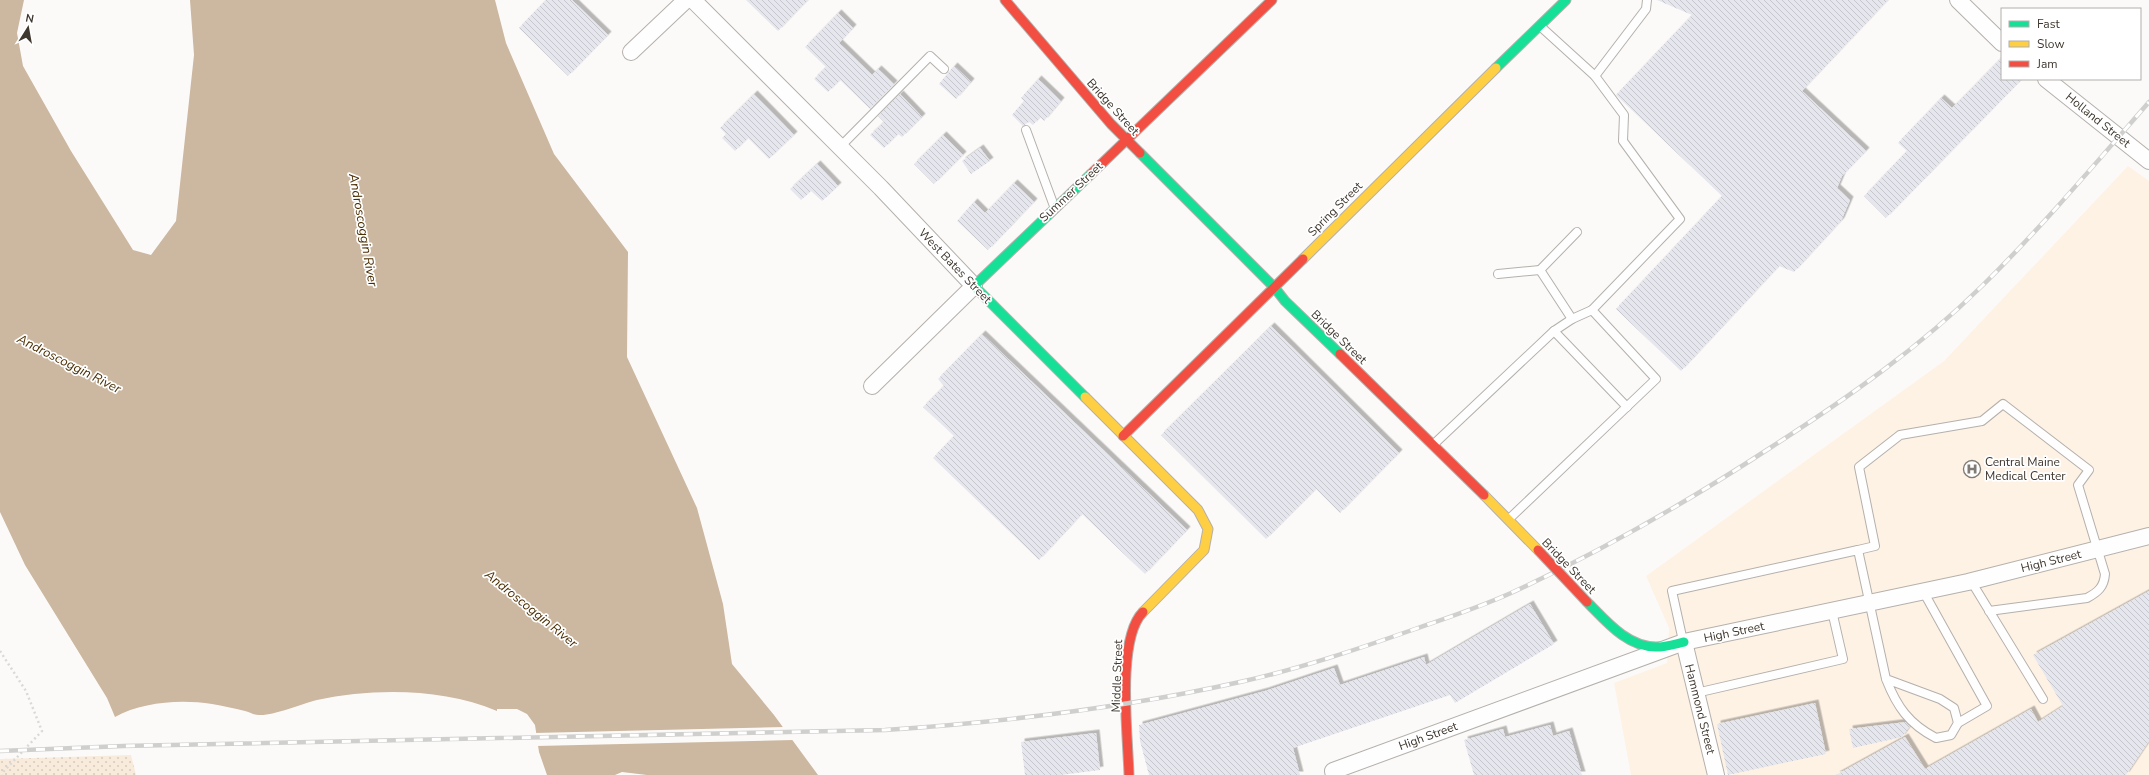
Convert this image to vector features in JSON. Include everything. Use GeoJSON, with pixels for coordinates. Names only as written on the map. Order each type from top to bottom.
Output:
{"type":"FeatureCollection","features":[{"type":"Feature","properties":{"kind":"street"},"geometry":{"type":"LineString","coordinates":[[631,52],[686,0]]}},
{"type":"Feature","properties":{"kind":"street","name":"West Bates Street"},"geometry":{"type":"LineString","coordinates":[[693,0],[840,147],[974,286],[1198,510],[1207,523],[1209,536]]}},
{"type":"Feature","properties":{"kind":"street","name":"Bridge Street"},"geometry":{"type":"LineString","coordinates":[[1005,0],[1110,124],[1274,287],[1285,301],[1538,550],[1586,602],[1620,634],[1640,645],[1661,647],[1684,642]]}},
{"type":"Feature","properties":{"kind":"street","name":"Summer Street"},"geometry":{"type":"LineString","coordinates":[[872,386],[1055,207],[1127,141],[1272,0]]}},
{"type":"Feature","properties":{"kind":"street","name":"Spring Street"},"geometry":{"type":"LineString","coordinates":[[1123,436],[1348,212],[1566,0]]}},
{"type":"Feature","properties":{"kind":"street"},"geometry":{"type":"LineString","coordinates":[[1958,0],[2001,42]]}},
{"type":"Feature","properties":{"kind":"street","name":"Holland Street"},"geometry":{"type":"LineString","coordinates":[[2047,80],[2149,161]]}},
{"type":"Feature","properties":{"kind":"street","name":"Middle Street"},"geometry":{"type":"LineString","coordinates":[[1129,775],[1127,674],[1131,630],[1136,619],[1204,550],[1209,536]]}},
{"type":"Feature","properties":{"kind":"street","name":"High Street"},"geometry":{"type":"LineString","coordinates":[[1333,773],[1684,642],[1923,592],[2149,536]]}},
{"type":"Feature","properties":{"kind":"street","name":"Hammond Street"},"geometry":{"type":"LineString","coordinates":[[1684,642],[1716,775]]}},
{"type":"Feature","properties":{"kind":"lane"},"geometry":{"type":"LineString","coordinates":[[1595,76],[1646,9],[1647,0]]}},
{"type":"Feature","properties":{"kind":"lane"},"geometry":{"type":"LineString","coordinates":[[1433,445],[1554,331],[1572,319],[1592,310],[1680,219],[1623,141],[1624,115],[1595,76],[1539,25]]}},
{"type":"Feature","properties":{"kind":"lane"},"geometry":{"type":"LineString","coordinates":[[840,147],[930,56],[944,69]]}},
{"type":"Feature","properties":{"kind":"lane"},"geometry":{"type":"LineString","coordinates":[[1026,130],[1055,207]]}},
{"type":"Feature","properties":{"kind":"lane"},"geometry":{"type":"LineString","coordinates":[[1498,274],[1540,270],[1577,232]]}},
{"type":"Feature","properties":{"kind":"lane"},"geometry":{"type":"LineString","coordinates":[[1540,270],[1572,319]]}},
{"type":"Feature","properties":{"kind":"lane"},"geometry":{"type":"LineString","coordinates":[[1508,520],[1656,379],[1592,310]]}},
{"type":"Feature","properties":{"kind":"lane"},"geometry":{"type":"LineString","coordinates":[[1554,331],[1627,407]]}},
{"type":"Feature","properties":{"kind":"lane"},"geometry":{"type":"LineString","coordinates":[[1684,642],[1672,591],[1875,546],[1859,467],[1900,435],[1982,420],[2003,404],[2088,470],[2078,484],[2105,574],[2104,583],[2098,592],[2087,598],[1989,611]]}},
{"type":"Feature","properties":{"kind":"lane"},"geometry":{"type":"LineString","coordinates":[[1858,550],[1886,679],[1893,697],[1919,729],[1936,738],[1951,734],[1958,723],[1987,706],[1923,592]]}},
{"type":"Feature","properties":{"kind":"lane"},"geometry":{"type":"LineString","coordinates":[[1971,581],[2043,699]]}},
{"type":"Feature","properties":{"kind":"lane"},"geometry":{"type":"LineString","coordinates":[[1696,693],[1843,659],[1832,611]]}},
{"type":"Feature","properties":{"kind":"lane"},"geometry":{"type":"LineString","coordinates":[[1886,679],[1940,699],[1954,708],[1958,723]]}},
{"type":"Feature","properties":{"kind":"path"},"geometry":{"type":"LineString","coordinates":[[0,651],[26,691],[42,731],[4,771],[3,775]]}},
{"type":"Feature","properties":{"kind":"shaded area","name":"Central Maine Medical Center"},"geometry":{"type":"Polygon","coordinates":[[[2128,166],[2149,181],[2149,775],[1733,775],[1731,769],[1705,775],[1631,775],[1614,683],[1667,663],[1669,628],[1646,576],[1944,361],[2128,166]]]}},
{"type":"Feature","properties":{"kind":"shaded area"},"geometry":{"type":"Polygon","coordinates":[[[131,755],[136,775],[0,775],[0,759],[131,755]]]}},
{"type":"Feature","properties":{"kind":"water","name":"Androscoggin River"},"geometry":{"type":"Polygon","coordinates":[[[0,0],[24,0],[17,33],[23,66],[71,151],[133,250],[151,255],[176,221],[194,55],[190,0],[495,0],[506,43],[554,154],[628,252],[627,357],[697,508],[723,604],[732,664],[774,715],[818,775],[647,775],[622,772],[615,775],[547,775],[539,752],[535,725],[527,714],[517,709],[497,709],[497,711],[476,703],[454,698],[408,692],[361,693],[339,696],[317,700],[265,715],[255,715],[247,711],[212,704],[174,702],[137,708],[115,717],[107,698],[25,565],[0,512],[0,0]]]}},
{"type":"Feature","properties":{"kind":"pier"},"geometry":{"type":"Polygon","coordinates":[[[785,727],[794,740],[536,746],[534,733],[785,727]]]}},
{"type":"Feature","properties":{"kind":"building"},"geometry":{"type":"Polygon","coordinates":[[[546,0],[572,0],[608,35],[568,76],[519,28],[546,0]]]}},
{"type":"Feature","properties":{"kind":"building"},"geometry":{"type":"Polygon","coordinates":[[[746,0],[808,0],[778,31],[746,0]]]}},
{"type":"Feature","properties":{"kind":"building"},"geometry":{"type":"Polygon","coordinates":[[[1657,0],[1888,0],[1802,91],[1866,151],[1842,176],[1837,188],[1850,200],[1841,221],[1794,272],[1779,266],[1681,371],[1616,309],[1722,196],[1616,95],[1692,15],[1657,0]]]}},
{"type":"Feature","properties":{"kind":"building"},"geometry":{"type":"Polygon","coordinates":[[[838,13],[853,28],[839,43],[872,75],[878,69],[894,84],[870,109],[840,80],[828,92],[814,79],[826,67],[805,47],[838,13]]]}},
{"type":"Feature","properties":{"kind":"building"},"geometry":{"type":"Polygon","coordinates":[[[2001,58],[2001,80],[2021,80],[1886,218],[1864,196],[1907,151],[1898,143],[1941,98],[1952,108],[2001,58]]]}},
{"type":"Feature","properties":{"kind":"building"},"geometry":{"type":"Polygon","coordinates":[[[954,66],[971,82],[956,99],[939,84],[954,66]]]}},
{"type":"Feature","properties":{"kind":"building"},"geometry":{"type":"Polygon","coordinates":[[[1038,79],[1061,101],[1044,121],[1040,117],[1033,125],[1029,122],[1023,126],[1012,115],[1024,101],[1021,98],[1038,79]]]}},
{"type":"Feature","properties":{"kind":"building"},"geometry":{"type":"Polygon","coordinates":[[[754,94],[794,135],[769,159],[748,138],[735,151],[722,138],[726,134],[720,128],[754,94]]]}},
{"type":"Feature","properties":{"kind":"building"},"geometry":{"type":"Polygon","coordinates":[[[900,94],[922,117],[902,137],[898,134],[884,148],[870,135],[884,122],[878,116],[900,94]]]}},
{"type":"Feature","properties":{"kind":"building"},"geometry":{"type":"Polygon","coordinates":[[[943,135],[963,155],[934,184],[914,164],[943,135]]]}},
{"type":"Feature","properties":{"kind":"building"},"geometry":{"type":"Polygon","coordinates":[[[980,148],[990,161],[971,174],[962,161],[980,148]]]}},
{"type":"Feature","properties":{"kind":"building"},"geometry":{"type":"Polygon","coordinates":[[[817,164],[838,186],[822,201],[811,191],[801,200],[790,189],[817,164]]]}},
{"type":"Feature","properties":{"kind":"building"},"geometry":{"type":"Polygon","coordinates":[[[1014,183],[1034,202],[988,250],[957,221],[974,202],[985,213],[1014,183]]]}},
{"type":"Feature","properties":{"kind":"building"},"geometry":{"type":"Polygon","coordinates":[[[1271,326],[1399,453],[1340,513],[1316,489],[1266,539],[1161,435],[1271,326]]]}},
{"type":"Feature","properties":{"kind":"building"},"geometry":{"type":"Polygon","coordinates":[[[982,334],[1187,530],[1145,574],[1082,514],[1039,560],[933,458],[954,436],[923,407],[944,386],[938,379],[982,334]]]}},
{"type":"Feature","properties":{"kind":"building"},"geometry":{"type":"Polygon","coordinates":[[[2149,591],[2149,741],[2126,775],[1836,775],[1905,737],[1925,769],[2031,709],[2038,722],[2063,706],[2033,655],[2149,591]]]}},
{"type":"Feature","properties":{"kind":"building"},"geometry":{"type":"Polygon","coordinates":[[[1530,604],[1554,644],[1455,703],[1450,695],[1293,748],[1300,775],[1149,775],[1140,741],[1139,725],[1265,691],[1334,668],[1340,685],[1424,657],[1426,665],[1530,604]]]}},
{"type":"Feature","properties":{"kind":"building"},"geometry":{"type":"Polygon","coordinates":[[[1815,703],[1826,754],[1728,775],[1717,724],[1815,703]]]}},
{"type":"Feature","properties":{"kind":"building"},"geometry":{"type":"Polygon","coordinates":[[[1906,722],[1910,726],[1902,737],[1853,748],[1849,729],[1906,722]]]}},
{"type":"Feature","properties":{"kind":"building"},"geometry":{"type":"Polygon","coordinates":[[[1550,725],[1553,736],[1569,731],[1582,775],[1474,775],[1464,740],[1503,729],[1505,737],[1550,725]]]}},
{"type":"Feature","properties":{"kind":"building"},"geometry":{"type":"Polygon","coordinates":[[[1096,733],[1100,770],[1061,775],[1025,775],[1021,742],[1096,733]]]}},
{"type":"Feature","properties":{"kind":"railway"},"geometry":{"type":"LineString","coordinates":[[0,751],[123,746],[885,730],[974,723],[1108,707],[1240,682],[1306,665],[1372,644],[1463,612],[1511,593],[1545,577],[1612,543],[1677,506],[1800,428],[1881,372],[1958,309],[2047,219],[2149,102]]}},
{"type":"Feature","properties":{"kind":"traffic: fast"},"geometry":{"type":"LineString","coordinates":[[1496,68],[1566,0]]}},
{"type":"Feature","properties":{"kind":"traffic: fast"},"geometry":{"type":"LineString","coordinates":[[1140,153],[1274,287],[1285,301],[1340,354]]}},
{"type":"Feature","properties":{"kind":"traffic: fast"},"geometry":{"type":"LineString","coordinates":[[1085,397],[974,286],[1091,174]]}},
{"type":"Feature","properties":{"kind":"traffic: fast"},"geometry":{"type":"LineString","coordinates":[[1587,602],[1618,632],[1636,643],[1656,647],[1684,642]]}},
{"type":"Feature","properties":{"kind":"traffic: slow"},"geometry":{"type":"LineString","coordinates":[[1303,259],[1496,68]]}},
{"type":"Feature","properties":{"kind":"traffic: slow"},"geometry":{"type":"LineString","coordinates":[[1085,397],[1198,510],[1208,529],[1204,550],[1143,612]]}},
{"type":"Feature","properties":{"kind":"traffic: slow"},"geometry":{"type":"LineString","coordinates":[[1484,495],[1538,550]]}},
{"type":"Feature","properties":{"kind":"traffic: jam"},"geometry":{"type":"LineString","coordinates":[[1005,0],[1111,124],[1140,153]]}},
{"type":"Feature","properties":{"kind":"traffic: jam"},"geometry":{"type":"LineString","coordinates":[[1091,174],[1272,0]]}},
{"type":"Feature","properties":{"kind":"traffic: jam"},"geometry":{"type":"LineString","coordinates":[[1123,436],[1303,259]]}},
{"type":"Feature","properties":{"kind":"traffic: jam"},"geometry":{"type":"LineString","coordinates":[[1340,354],[1484,495]]}},
{"type":"Feature","properties":{"kind":"traffic: jam"},"geometry":{"type":"LineString","coordinates":[[1538,550],[1587,602]]}},
{"type":"Feature","properties":{"kind":"traffic: jam"},"geometry":{"type":"LineString","coordinates":[[1129,775],[1126,714],[1126,665],[1129,644],[1135,625],[1143,612]]}},
{"type":"Feature","properties":{"kind":"place","name":"Central Maine Medical Center"},"geometry":{"type":"Point","coordinates":[1972,469]}}]}
